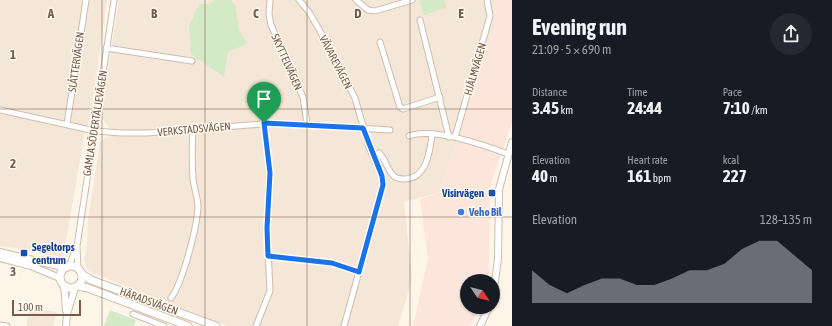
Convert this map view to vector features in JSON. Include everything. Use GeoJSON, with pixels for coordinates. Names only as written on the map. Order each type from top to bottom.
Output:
{"type":"FeatureCollection","features":[{"type":"Feature","properties":{"kind":"main road"},"geometry":{"type":"LineString","coordinates":[[68,267],[80,271],[81,282],[76,287],[64,286],[60,278],[62,272],[68,267]]}},
{"type":"Feature","properties":{"kind":"main road","name":"HÄRADSVÄGEN"},"geometry":{"type":"LineString","coordinates":[[80,271],[92,280],[216,326]]}},
{"type":"Feature","properties":{"kind":"main road","name":"HÄRADSVÄGEN"},"geometry":{"type":"LineString","coordinates":[[76,287],[88,288],[188,326]]}},
{"type":"Feature","properties":{"kind":"street","name":"SLÅTTERVÄGEN"},"geometry":{"type":"LineString","coordinates":[[67,124],[86,0]]}},
{"type":"Feature","properties":{"kind":"street","name":"GAMLA SÖDERTÄLJEVÄGEN"},"geometry":{"type":"LineString","coordinates":[[68,267],[77,246],[114,0]]}},
{"type":"Feature","properties":{"kind":"street","name":"SKYTTELVÄGEN"},"geometry":{"type":"LineString","coordinates":[[270,0],[269,14],[271,24],[303,97],[308,124]]}},
{"type":"Feature","properties":{"kind":"street","name":"VÄVAREVÄGEN"},"geometry":{"type":"LineString","coordinates":[[299,0],[309,12],[320,31],[355,98],[363,128],[382,176],[383,185],[344,326]]}},
{"type":"Feature","properties":{"kind":"street"},"geometry":{"type":"LineString","coordinates":[[356,0],[368,10],[374,10],[412,0]]}},
{"type":"Feature","properties":{"kind":"street","name":"HJÄLMVÄGEN"},"geometry":{"type":"LineString","coordinates":[[452,137],[490,16],[487,0]]}},
{"type":"Feature","properties":{"kind":"street"},"geometry":{"type":"LineString","coordinates":[[420,20],[452,137]]}},
{"type":"Feature","properties":{"kind":"street"},"geometry":{"type":"LineString","coordinates":[[380,42],[400,107],[404,109],[440,97]]}},
{"type":"Feature","properties":{"kind":"street"},"geometry":{"type":"LineString","coordinates":[[106,48],[192,62]]}},
{"type":"Feature","properties":{"kind":"street","name":"VERKSTADSVÄGEN"},"geometry":{"type":"LineString","coordinates":[[0,110],[95,130],[122,134],[192,130],[264,123],[308,124],[390,130]]}},
{"type":"Feature","properties":{"kind":"street"},"geometry":{"type":"LineString","coordinates":[[256,326],[270,291],[267,228],[270,173],[264,123]]}},
{"type":"Feature","properties":{"kind":"street"},"geometry":{"type":"LineString","coordinates":[[171,298],[176,291],[182,272],[195,225],[198,206],[192,163],[192,130]]}},
{"type":"Feature","properties":{"kind":"street"},"geometry":{"type":"LineString","coordinates":[[410,136],[416,134],[452,137],[508,154]]}},
{"type":"Feature","properties":{"kind":"street"},"geometry":{"type":"LineString","coordinates":[[379,153],[384,157],[392,175],[398,179],[409,178],[418,173],[427,162],[432,135]]}},
{"type":"Feature","properties":{"kind":"street"},"geometry":{"type":"LineString","coordinates":[[496,274],[498,259],[499,189],[512,142]]}},
{"type":"Feature","properties":{"kind":"street","name":"GAMLA SÖDERTÄLJEVÄGEN"},"geometry":{"type":"LineString","coordinates":[[77,246],[80,271]]}},
{"type":"Feature","properties":{"kind":"street"},"geometry":{"type":"LineString","coordinates":[[0,252],[68,267]]}},
{"type":"Feature","properties":{"kind":"street"},"geometry":{"type":"LineString","coordinates":[[268,256],[332,263],[359,272]]}},
{"type":"Feature","properties":{"kind":"street"},"geometry":{"type":"LineString","coordinates":[[0,258],[31,266],[60,278]]}},
{"type":"Feature","properties":{"kind":"street"},"geometry":{"type":"LineString","coordinates":[[64,286],[67,314],[66,326]]}},
{"type":"Feature","properties":{"kind":"street"},"geometry":{"type":"LineString","coordinates":[[67,314],[76,287]]}},
{"type":"Feature","properties":{"kind":"street"},"geometry":{"type":"LineString","coordinates":[[133,314],[164,326]]}},
{"type":"Feature","properties":{"kind":"street"},"geometry":{"type":"LineString","coordinates":[[480,326],[486,314]]}},
{"type":"Feature","properties":{"kind":"street"},"geometry":{"type":"LineString","coordinates":[[0,325],[7,326]]}},
{"type":"Feature","properties":{"kind":"shaded area"},"geometry":{"type":"Polygon","coordinates":[[[0,0],[107,0],[90,117],[84,137],[63,258],[37,251],[0,246],[0,0]]]}},
{"type":"Feature","properties":{"kind":"shaded area"},"geometry":{"type":"Polygon","coordinates":[[[119,0],[493,0],[497,18],[440,192],[404,202],[412,280],[398,326],[228,326],[88,271],[84,259],[87,246],[88,220],[100,142],[110,135],[115,135],[116,130],[109,128],[102,118],[103,101],[119,0]]]}},
{"type":"Feature","properties":{"kind":"shaded area"},"geometry":{"type":"Polygon","coordinates":[[[493,0],[512,0],[512,122],[490,187],[489,274],[460,274],[460,314],[477,314],[470,326],[413,326],[428,259],[420,199],[440,192],[497,18],[493,0]]]}},
{"type":"Feature","properties":{"kind":"shaded area"},"geometry":{"type":"Polygon","coordinates":[[[30,308],[57,312],[53,326],[26,326],[30,308]]]}},
{"type":"Feature","properties":{"kind":"green space"},"geometry":{"type":"Polygon","coordinates":[[[213,0],[231,0],[235,5],[239,29],[247,44],[228,52],[224,77],[191,54],[189,26],[199,4],[210,4],[213,0]]]}},
{"type":"Feature","properties":{"kind":"green space"},"geometry":{"type":"Polygon","coordinates":[[[444,0],[447,7],[424,15],[419,1],[444,0]]]}},
{"type":"Feature","properties":{"kind":"green space"},"geometry":{"type":"Polygon","coordinates":[[[110,310],[136,320],[134,326],[104,326],[110,310]]]}},
{"type":"Feature","properties":{"kind":"place","name":"Visirvägen"},"geometry":{"type":"Point","coordinates":[492,193]}},
{"type":"Feature","properties":{"kind":"place","name":"Veho Bil"},"geometry":{"type":"Point","coordinates":[461,212]}},
{"type":"Feature","properties":{"kind":"place","name":"Segeltorps centrum"},"geometry":{"type":"Point","coordinates":[24,253]}},
{"type":"Feature","properties":{"kind":"route"},"geometry":{"type":"LineString","coordinates":[[264,123],[308,124],[363,128],[382,176],[383,185],[359,272],[332,263],[268,256],[267,228],[270,173],[264,123]]}}]}
